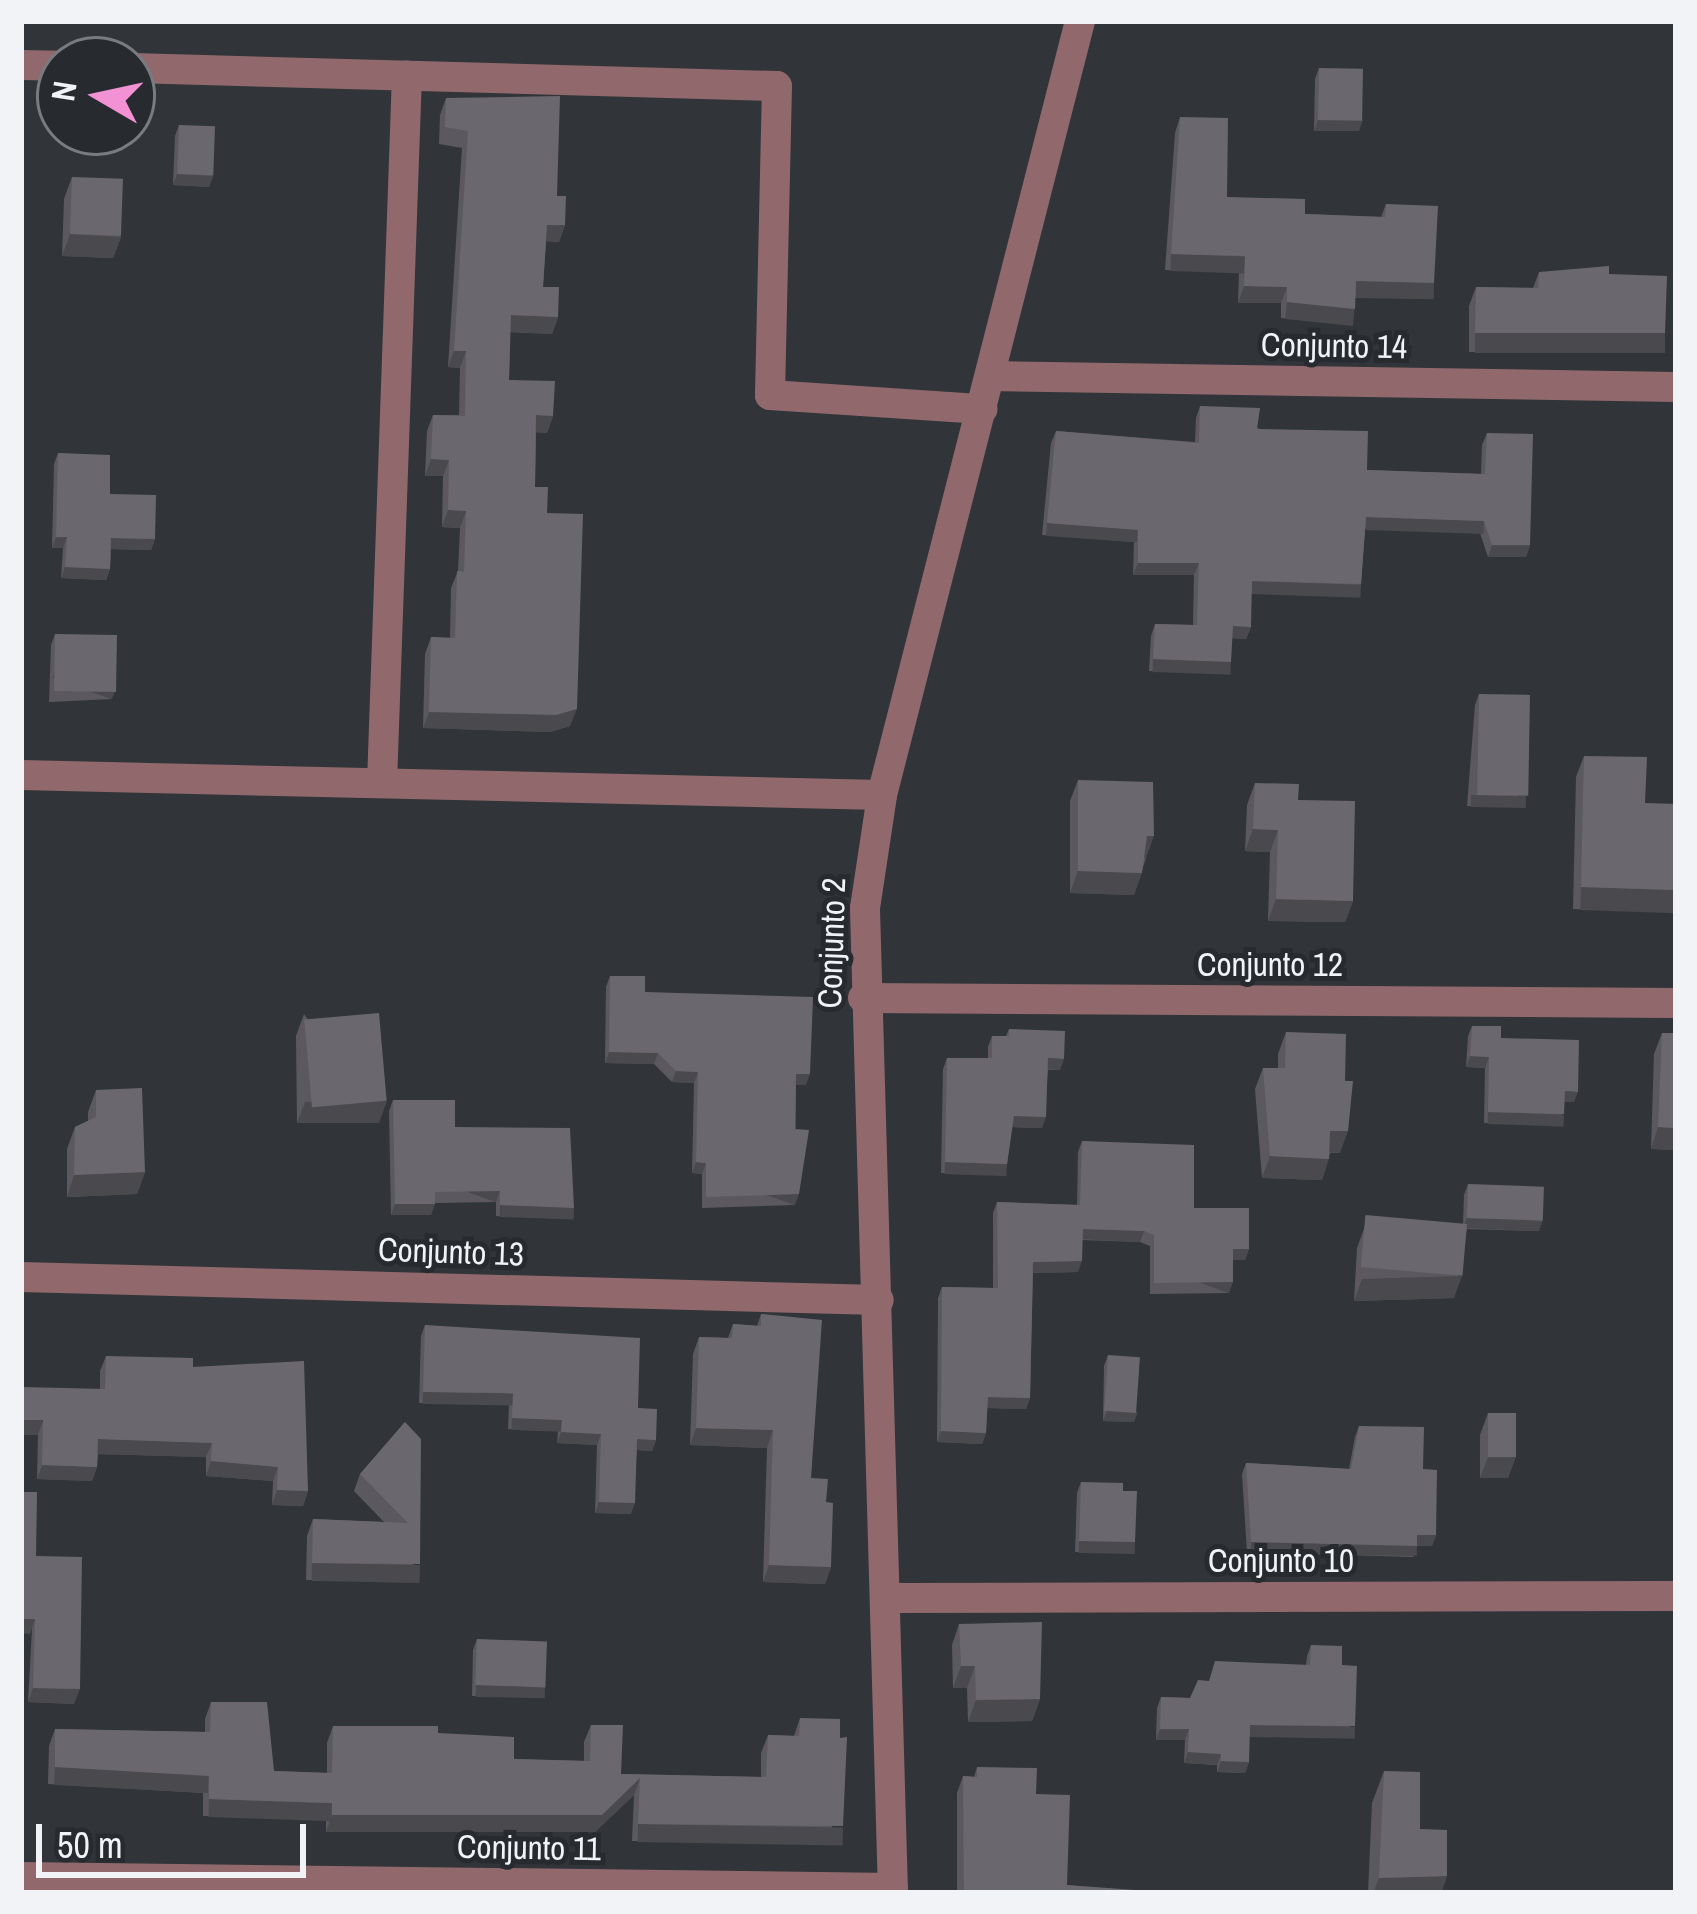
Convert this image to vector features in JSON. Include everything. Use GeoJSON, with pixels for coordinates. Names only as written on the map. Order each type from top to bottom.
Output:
{"type":"FeatureCollection","features":[{"type":"Feature","properties":{"kind":"street","name":"Conjunto 2"},"geometry":{"type":"LineString","coordinates":[[892,1891],[879,1300],[863,998],[865,908],[882,795],[1080,21]]}},
{"type":"Feature","properties":{"kind":"street"},"geometry":{"type":"LineString","coordinates":[[156,69],[777,86],[770,395],[983,409]]}},
{"type":"Feature","properties":{"kind":"street"},"geometry":{"type":"LineString","coordinates":[[382,783],[406,75]]}},
{"type":"Feature","properties":{"kind":"street","name":"Conjunto 14"},"geometry":{"type":"LineString","coordinates":[[991,376],[1676,387]]}},
{"type":"Feature","properties":{"kind":"street"},"geometry":{"type":"LineString","coordinates":[[21,775],[882,795]]}},
{"type":"Feature","properties":{"kind":"street","name":"Conjunto 12"},"geometry":{"type":"LineString","coordinates":[[863,998],[1676,1003]]}},
{"type":"Feature","properties":{"kind":"street","name":"Conjunto 13"},"geometry":{"type":"LineString","coordinates":[[21,1277],[879,1300]]}},
{"type":"Feature","properties":{"kind":"street","name":"Conjunto 10"},"geometry":{"type":"LineString","coordinates":[[886,1598],[1676,1596]]}},
{"type":"Feature","properties":{"kind":"street","name":"Conjunto 11"},"geometry":{"type":"LineString","coordinates":[[21,1877],[180,1887],[892,1891]]}},
{"type":"Feature","properties":{"kind":"building"},"geometry":{"type":"Polygon","coordinates":[[[1319,68],[1363,69],[1362,121],[1318,120],[1319,68]]]}},
{"type":"Feature","properties":{"kind":"building"},"geometry":{"type":"Polygon","coordinates":[[[560,96],[557,196],[566,196],[565,225],[547,225],[543,287],[559,287],[558,317],[511,315],[509,380],[555,381],[553,416],[536,415],[535,487],[548,487],[547,513],[583,514],[577,709],[556,715],[429,712],[431,637],[455,638],[457,571],[464,572],[466,511],[448,510],[449,460],[431,459],[433,415],[465,416],[466,351],[454,351],[468,131],[445,127],[446,98],[560,96]]]}},
{"type":"Feature","properties":{"kind":"building"},"geometry":{"type":"Polygon","coordinates":[[[1180,117],[1228,118],[1227,197],[1305,199],[1305,214],[1385,217],[1386,204],[1438,206],[1434,283],[1356,281],[1355,309],[1287,302],[1287,287],[1244,286],[1245,256],[1171,254],[1180,117]]]}},
{"type":"Feature","properties":{"kind":"building"},"geometry":{"type":"Polygon","coordinates":[[[179,125],[215,126],[213,175],[177,174],[179,125]]]}},
{"type":"Feature","properties":{"kind":"building"},"geometry":{"type":"Polygon","coordinates":[[[72,177],[123,179],[121,236],[70,234],[72,177]]]}},
{"type":"Feature","properties":{"kind":"building"},"geometry":{"type":"Polygon","coordinates":[[[1609,266],[1609,274],[1667,276],[1665,333],[1475,333],[1476,287],[1538,288],[1539,272],[1609,266]]]}},
{"type":"Feature","properties":{"kind":"building"},"geometry":{"type":"Polygon","coordinates":[[[1200,406],[1260,408],[1257,429],[1368,431],[1367,470],[1485,474],[1487,433],[1533,434],[1530,545],[1492,545],[1484,521],[1366,517],[1361,584],[1252,581],[1251,627],[1233,626],[1231,662],[1153,659],[1155,624],[1197,625],[1199,563],[1138,563],[1138,530],[1047,523],[1056,431],[1199,443],[1200,406]]]}},
{"type":"Feature","properties":{"kind":"building"},"geometry":{"type":"Polygon","coordinates":[[[58,453],[110,455],[110,494],[156,495],[155,539],[111,538],[110,569],[65,567],[67,537],[56,537],[58,453]]]}},
{"type":"Feature","properties":{"kind":"building"},"geometry":{"type":"Polygon","coordinates":[[[55,634],[117,635],[116,692],[54,691],[55,634]]]}},
{"type":"Feature","properties":{"kind":"building"},"geometry":{"type":"Polygon","coordinates":[[[1479,694],[1530,695],[1528,796],[1477,795],[1479,694]]]}},
{"type":"Feature","properties":{"kind":"building"},"geometry":{"type":"Polygon","coordinates":[[[1584,756],[1647,757],[1645,803],[1676,804],[1676,890],[1581,887],[1584,756]]]}},
{"type":"Feature","properties":{"kind":"building"},"geometry":{"type":"Polygon","coordinates":[[[1078,780],[1153,782],[1154,836],[1147,836],[1142,873],[1078,871],[1078,780]]]}},
{"type":"Feature","properties":{"kind":"building"},"geometry":{"type":"Polygon","coordinates":[[[1255,783],[1299,784],[1298,800],[1355,801],[1353,901],[1276,899],[1278,830],[1253,829],[1255,783]]]}},
{"type":"Feature","properties":{"kind":"building"},"geometry":{"type":"Polygon","coordinates":[[[610,976],[645,976],[645,992],[813,997],[810,1074],[796,1074],[795,1129],[809,1130],[799,1194],[706,1197],[706,1163],[696,1162],[698,1072],[676,1071],[658,1053],[609,1052],[610,976]]]}},
{"type":"Feature","properties":{"kind":"building"},"geometry":{"type":"Polygon","coordinates":[[[379,1013],[387,1101],[312,1107],[304,1020],[379,1013]]]}},
{"type":"Feature","properties":{"kind":"building"},"geometry":{"type":"Polygon","coordinates":[[[1472,1026],[1501,1026],[1501,1038],[1579,1040],[1578,1092],[1565,1091],[1564,1114],[1488,1112],[1489,1057],[1470,1056],[1472,1026]]]}},
{"type":"Feature","properties":{"kind":"building"},"geometry":{"type":"Polygon","coordinates":[[[1009,1029],[1065,1031],[1064,1059],[1048,1058],[1046,1117],[1014,1116],[1007,1164],[945,1162],[947,1058],[992,1058],[992,1036],[1009,1036],[1009,1029]]]}},
{"type":"Feature","properties":{"kind":"building"},"geometry":{"type":"Polygon","coordinates":[[[1286,1032],[1346,1034],[1345,1081],[1353,1081],[1348,1131],[1330,1131],[1329,1159],[1270,1156],[1263,1068],[1285,1068],[1286,1032]]]}},
{"type":"Feature","properties":{"kind":"building"},"geometry":{"type":"Polygon","coordinates":[[[1662,1033],[1676,1033],[1676,1128],[1658,1127],[1662,1033]]]}},
{"type":"Feature","properties":{"kind":"building"},"geometry":{"type":"Polygon","coordinates":[[[142,1088],[145,1172],[74,1175],[75,1127],[96,1117],[96,1090],[142,1088]]]}},
{"type":"Feature","properties":{"kind":"building"},"geometry":{"type":"Polygon","coordinates":[[[393,1100],[455,1100],[455,1127],[570,1128],[574,1208],[500,1205],[500,1191],[435,1192],[435,1204],[395,1204],[393,1100]]]}},
{"type":"Feature","properties":{"kind":"building"},"geometry":{"type":"Polygon","coordinates":[[[1082,1141],[1194,1145],[1194,1208],[1249,1208],[1249,1249],[1233,1249],[1233,1282],[1154,1283],[1154,1235],[1083,1229],[1082,1261],[1033,1262],[1030,1398],[988,1397],[986,1433],[941,1431],[942,1287],[998,1288],[997,1202],[1080,1205],[1082,1141]]]}},
{"type":"Feature","properties":{"kind":"building"},"geometry":{"type":"Polygon","coordinates":[[[1468,1184],[1544,1187],[1543,1221],[1467,1218],[1468,1184]]]}},
{"type":"Feature","properties":{"kind":"building"},"geometry":{"type":"Polygon","coordinates":[[[1365,1215],[1467,1224],[1462,1276],[1361,1267],[1365,1215]]]}},
{"type":"Feature","properties":{"kind":"building"},"geometry":{"type":"Polygon","coordinates":[[[761,1314],[822,1320],[811,1478],[828,1479],[826,1502],[833,1503],[831,1567],[769,1565],[773,1430],[696,1428],[699,1337],[732,1338],[733,1324],[761,1326],[761,1314]]]}},
{"type":"Feature","properties":{"kind":"building"},"geometry":{"type":"Polygon","coordinates":[[[425,1325],[640,1338],[638,1408],[657,1409],[656,1440],[637,1439],[635,1503],[599,1502],[601,1434],[561,1432],[562,1420],[512,1418],[513,1393],[423,1392],[425,1325]]]}},
{"type":"Feature","properties":{"kind":"building"},"geometry":{"type":"Polygon","coordinates":[[[1108,1355],[1140,1357],[1136,1413],[1104,1411],[1108,1355]]]}},
{"type":"Feature","properties":{"kind":"building"},"geometry":{"type":"Polygon","coordinates":[[[106,1356],[193,1358],[193,1367],[304,1361],[308,1491],[277,1490],[278,1467],[211,1461],[212,1443],[98,1439],[97,1467],[42,1465],[43,1420],[21,1420],[21,1387],[105,1389],[106,1356]]]}},
{"type":"Feature","properties":{"kind":"building"},"geometry":{"type":"Polygon","coordinates":[[[1488,1413],[1516,1413],[1516,1457],[1488,1457],[1488,1413]]]}},
{"type":"Feature","properties":{"kind":"building"},"geometry":{"type":"Polygon","coordinates":[[[405,1422],[421,1439],[420,1564],[312,1563],[313,1519],[408,1523],[360,1474],[405,1422]]]}},
{"type":"Feature","properties":{"kind":"building"},"geometry":{"type":"Polygon","coordinates":[[[1359,1426],[1424,1427],[1423,1469],[1437,1470],[1436,1535],[1417,1535],[1417,1546],[1251,1542],[1246,1463],[1351,1469],[1359,1426]]]}},
{"type":"Feature","properties":{"kind":"building"},"geometry":{"type":"Polygon","coordinates":[[[1081,1482],[1123,1483],[1123,1491],[1137,1491],[1135,1542],[1079,1541],[1081,1482]]]}},
{"type":"Feature","properties":{"kind":"building"},"geometry":{"type":"Polygon","coordinates":[[[21,1492],[37,1492],[36,1556],[82,1557],[80,1689],[33,1688],[35,1619],[21,1619],[21,1492]]]}},
{"type":"Feature","properties":{"kind":"building"},"geometry":{"type":"Polygon","coordinates":[[[1042,1622],[1040,1699],[976,1700],[975,1666],[961,1666],[959,1624],[1042,1622]]]}},
{"type":"Feature","properties":{"kind":"building"},"geometry":{"type":"Polygon","coordinates":[[[477,1639],[547,1641],[545,1687],[475,1685],[477,1639]]]}},
{"type":"Feature","properties":{"kind":"building"},"geometry":{"type":"Polygon","coordinates":[[[1311,1645],[1342,1646],[1342,1665],[1357,1666],[1355,1726],[1250,1725],[1249,1762],[1188,1752],[1189,1729],[1160,1729],[1161,1697],[1190,1698],[1198,1680],[1209,1681],[1215,1661],[1310,1665],[1311,1645]]]}},
{"type":"Feature","properties":{"kind":"building"},"geometry":{"type":"Polygon","coordinates":[[[211,1702],[267,1702],[274,1771],[332,1773],[333,1726],[438,1726],[438,1733],[514,1737],[514,1759],[590,1761],[591,1725],[623,1725],[621,1774],[766,1777],[768,1735],[799,1736],[800,1718],[840,1719],[840,1738],[847,1737],[843,1826],[638,1824],[640,1778],[602,1815],[332,1815],[332,1803],[209,1799],[209,1776],[55,1767],[55,1729],[210,1732],[211,1702]]]}},
{"type":"Feature","properties":{"kind":"building"},"geometry":{"type":"Polygon","coordinates":[[[977,1767],[1037,1768],[1036,1794],[1070,1795],[1067,1885],[1137,1893],[964,1893],[963,1776],[977,1777],[977,1767]]]}},
{"type":"Feature","properties":{"kind":"building"},"geometry":{"type":"Polygon","coordinates":[[[1384,1771],[1420,1772],[1420,1829],[1447,1830],[1447,1876],[1379,1878],[1384,1771]]]}}]}
